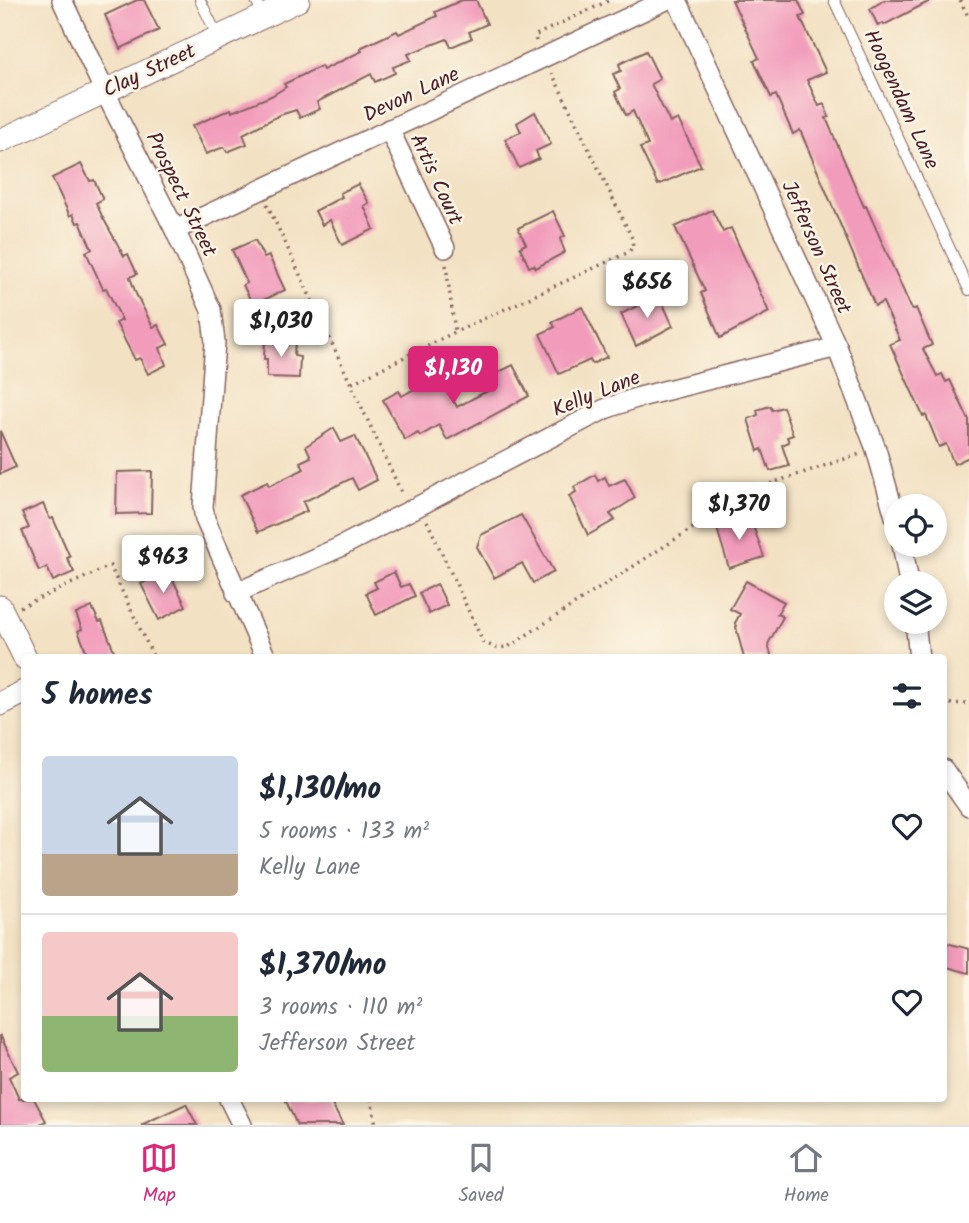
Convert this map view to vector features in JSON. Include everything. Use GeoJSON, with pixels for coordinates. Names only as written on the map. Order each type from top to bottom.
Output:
{"type":"FeatureCollection","features":[{"type":"Feature","properties":{"kind":"street","name":"Prospect Street"},"geometry":{"type":"LineString","coordinates":[[62,0],[204,292],[214,326],[203,507],[209,532],[264,654]]}},
{"type":"Feature","properties":{"kind":"street","name":"Clay Street"},"geometry":{"type":"LineString","coordinates":[[0,141],[218,37],[260,8],[298,0]]}},
{"type":"Feature","properties":{"kind":"street","name":"Devon Lane"},"geometry":{"type":"LineString","coordinates":[[175,230],[666,0]]}},
{"type":"Feature","properties":{"kind":"street","name":"Jefferson Street"},"geometry":{"type":"LineString","coordinates":[[677,0],[837,347],[876,449],[889,494]]}},
{"type":"Feature","properties":{"kind":"street","name":"Artis Court"},"geometry":{"type":"LineString","coordinates":[[389,129],[445,248]]}},
{"type":"Feature","properties":{"kind":"street","name":"Kelly Lane"},"geometry":{"type":"LineString","coordinates":[[236,593],[338,548],[605,409],[636,398],[837,347]]}},
{"type":"Feature","properties":{"kind":"street"},"geometry":{"type":"LineString","coordinates":[[2,611],[22,654]]}},
{"type":"Feature","properties":{"kind":"street"},"geometry":{"type":"LineString","coordinates":[[916,634],[919,654]]}},
{"type":"Feature","properties":{"kind":"street"},"geometry":{"type":"LineString","coordinates":[[0,704],[21,694]]}},
{"type":"Feature","properties":{"kind":"street"},"geometry":{"type":"LineString","coordinates":[[947,775],[969,806]]}},
{"type":"Feature","properties":{"kind":"street"},"geometry":{"type":"LineString","coordinates":[[230,1102],[242,1125]]}},
{"type":"Feature","properties":{"kind":"lane"},"geometry":{"type":"LineString","coordinates":[[201,0],[218,37]]}},
{"type":"Feature","properties":{"kind":"lane","name":"Hoogendam Lane"},"geometry":{"type":"LineString","coordinates":[[834,0],[969,290]]}},
{"type":"Feature","properties":{"kind":"path"},"geometry":{"type":"LineString","coordinates":[[352,383],[629,252],[633,246],[632,238],[535,36],[610,0]]}},
{"type":"Feature","properties":{"kind":"path"},"geometry":{"type":"LineString","coordinates":[[960,0],[969,18]]}},
{"type":"Feature","properties":{"kind":"path"},"geometry":{"type":"LineString","coordinates":[[260,190],[404,499],[427,521],[483,642],[496,648],[508,647],[744,495],[772,483],[876,449]]}},
{"type":"Feature","properties":{"kind":"path"},"geometry":{"type":"LineString","coordinates":[[445,248],[455,332]]}},
{"type":"Feature","properties":{"kind":"path"},"geometry":{"type":"LineString","coordinates":[[2,611],[110,566],[152,654]]}},
{"type":"Feature","properties":{"kind":"path"},"geometry":{"type":"LineString","coordinates":[[947,704],[969,702]]}},
{"type":"Feature","properties":{"kind":"path"},"geometry":{"type":"LineString","coordinates":[[372,1102],[376,1125]]}},
{"type":"Feature","properties":{"kind":"building"},"geometry":{"type":"Polygon","coordinates":[[[137,0],[144,0],[159,30],[120,49],[105,15],[137,0]]]}},
{"type":"Feature","properties":{"kind":"building"},"geometry":{"type":"Polygon","coordinates":[[[462,0],[476,0],[487,24],[469,32],[472,38],[451,47],[447,39],[408,54],[411,60],[393,67],[395,73],[375,82],[371,74],[317,102],[320,109],[300,118],[296,110],[280,115],[243,134],[247,144],[227,152],[224,147],[206,154],[192,126],[271,96],[286,87],[284,84],[321,66],[323,70],[362,51],[360,48],[437,16],[435,12],[462,0]]]}},
{"type":"Feature","properties":{"kind":"building"},"geometry":{"type":"Polygon","coordinates":[[[732,0],[798,0],[805,15],[800,17],[826,72],[807,80],[819,106],[824,104],[829,117],[826,118],[864,207],[866,206],[912,310],[916,308],[932,345],[923,349],[937,376],[942,374],[946,382],[950,380],[969,420],[969,457],[954,464],[946,444],[939,447],[890,344],[900,340],[883,302],[875,306],[800,130],[793,134],[776,95],[771,97],[754,61],[759,58],[732,0]]]}},
{"type":"Feature","properties":{"kind":"building"},"geometry":{"type":"Polygon","coordinates":[[[884,0],[932,0],[878,26],[870,9],[884,0]]]}},
{"type":"Feature","properties":{"kind":"building"},"geometry":{"type":"Polygon","coordinates":[[[646,51],[660,79],[651,84],[670,123],[678,119],[701,166],[658,185],[640,148],[648,145],[633,111],[626,115],[615,92],[620,89],[613,74],[621,71],[619,64],[646,51]]]}},
{"type":"Feature","properties":{"kind":"building"},"geometry":{"type":"Polygon","coordinates":[[[535,112],[551,144],[536,151],[539,159],[519,168],[505,139],[521,132],[517,123],[535,112]]]}},
{"type":"Feature","properties":{"kind":"building"},"geometry":{"type":"Polygon","coordinates":[[[81,164],[90,181],[94,180],[103,199],[96,203],[102,216],[124,256],[128,254],[137,274],[130,277],[136,294],[153,327],[158,325],[168,344],[160,348],[166,365],[148,374],[140,358],[135,360],[116,323],[122,320],[106,288],[103,289],[86,252],[92,249],[80,222],[77,223],[73,214],[70,216],[52,178],[81,164]]]}},
{"type":"Feature","properties":{"kind":"building"},"geometry":{"type":"Polygon","coordinates":[[[358,184],[369,203],[364,206],[374,229],[342,245],[330,220],[322,225],[315,211],[342,197],[340,193],[358,184]]]}},
{"type":"Feature","properties":{"kind":"building"},"geometry":{"type":"Polygon","coordinates":[[[712,210],[723,232],[731,228],[769,312],[720,338],[701,293],[705,291],[675,227],[712,210]]]}},
{"type":"Feature","properties":{"kind":"building"},"geometry":{"type":"Polygon","coordinates":[[[553,211],[565,236],[560,239],[565,252],[536,268],[534,265],[529,267],[520,247],[526,244],[518,228],[553,211]]]}},
{"type":"Feature","properties":{"kind":"building"},"geometry":{"type":"Polygon","coordinates":[[[255,240],[264,258],[269,256],[285,290],[253,305],[243,285],[247,283],[232,250],[255,240]]]}},
{"type":"Feature","properties":{"kind":"building"},"geometry":{"type":"Polygon","coordinates":[[[659,295],[673,326],[636,346],[621,314],[659,295]]]}},
{"type":"Feature","properties":{"kind":"building"},"geometry":{"type":"Polygon","coordinates":[[[582,307],[607,357],[592,364],[590,360],[559,374],[540,334],[555,327],[552,322],[582,307]]]}},
{"type":"Feature","properties":{"kind":"building"},"geometry":{"type":"Polygon","coordinates":[[[265,338],[295,340],[294,356],[300,357],[299,378],[267,377],[265,338]]]}},
{"type":"Feature","properties":{"kind":"building"},"geometry":{"type":"Polygon","coordinates":[[[513,365],[529,396],[447,440],[439,425],[420,436],[418,433],[405,440],[383,400],[399,391],[402,396],[432,379],[435,385],[443,381],[457,407],[489,390],[483,380],[513,365]]]}},
{"type":"Feature","properties":{"kind":"building"},"geometry":{"type":"Polygon","coordinates":[[[770,406],[772,410],[783,407],[793,435],[787,437],[789,442],[782,445],[789,466],[770,471],[762,449],[758,451],[748,419],[758,415],[757,410],[770,406]]]}},
{"type":"Feature","properties":{"kind":"building"},"geometry":{"type":"Polygon","coordinates":[[[334,428],[341,442],[355,436],[377,480],[358,490],[352,478],[303,502],[307,511],[258,532],[240,495],[267,482],[269,486],[304,469],[300,462],[311,457],[306,446],[334,428]]]}},
{"type":"Feature","properties":{"kind":"building"},"geometry":{"type":"Polygon","coordinates":[[[0,431],[16,467],[0,474],[0,431]]]}},
{"type":"Feature","properties":{"kind":"building"},"geometry":{"type":"Polygon","coordinates":[[[152,471],[151,513],[116,514],[117,472],[152,471]]]}},
{"type":"Feature","properties":{"kind":"building"},"geometry":{"type":"Polygon","coordinates":[[[595,475],[598,481],[605,477],[609,486],[625,479],[635,498],[610,514],[615,520],[588,535],[569,496],[576,492],[574,487],[595,475]]]}},
{"type":"Feature","properties":{"kind":"building"},"geometry":{"type":"Polygon","coordinates":[[[43,504],[50,519],[53,518],[74,572],[53,581],[47,567],[39,571],[22,531],[29,528],[22,513],[43,504]]]}},
{"type":"Feature","properties":{"kind":"building"},"geometry":{"type":"Polygon","coordinates":[[[521,515],[554,572],[533,583],[522,563],[494,578],[477,547],[481,535],[521,515]]]}},
{"type":"Feature","properties":{"kind":"building"},"geometry":{"type":"Polygon","coordinates":[[[730,517],[733,526],[751,520],[764,557],[729,568],[715,522],[730,517]]]}},
{"type":"Feature","properties":{"kind":"building"},"geometry":{"type":"Polygon","coordinates":[[[168,570],[186,606],[159,620],[141,584],[168,570]]]}},
{"type":"Feature","properties":{"kind":"building"},"geometry":{"type":"Polygon","coordinates":[[[394,572],[401,587],[409,584],[415,596],[376,615],[366,593],[377,588],[374,582],[394,572]]]}},
{"type":"Feature","properties":{"kind":"building"},"geometry":{"type":"Polygon","coordinates":[[[746,581],[784,602],[777,614],[783,617],[768,644],[771,654],[743,654],[735,623],[740,614],[730,609],[746,581]]]}},
{"type":"Feature","properties":{"kind":"building"},"geometry":{"type":"Polygon","coordinates":[[[437,584],[447,605],[429,614],[419,593],[437,584]]]}},
{"type":"Feature","properties":{"kind":"building"},"geometry":{"type":"Polygon","coordinates":[[[92,607],[99,622],[102,621],[115,654],[87,654],[78,631],[82,629],[76,614],[92,607]]]}},
{"type":"Feature","properties":{"kind":"building"},"geometry":{"type":"Polygon","coordinates":[[[947,943],[969,949],[969,973],[947,967],[947,943]]]}},
{"type":"Feature","properties":{"kind":"building"},"geometry":{"type":"Polygon","coordinates":[[[0,1035],[18,1072],[9,1077],[19,1099],[21,1102],[36,1102],[46,1121],[38,1125],[0,1125],[0,1035]]]}},
{"type":"Feature","properties":{"kind":"building"},"geometry":{"type":"Polygon","coordinates":[[[286,1102],[331,1102],[343,1125],[297,1125],[286,1102]]]}},
{"type":"Feature","properties":{"kind":"building"},"geometry":{"type":"Polygon","coordinates":[[[186,1104],[197,1125],[141,1125],[186,1104]]]}}]}
